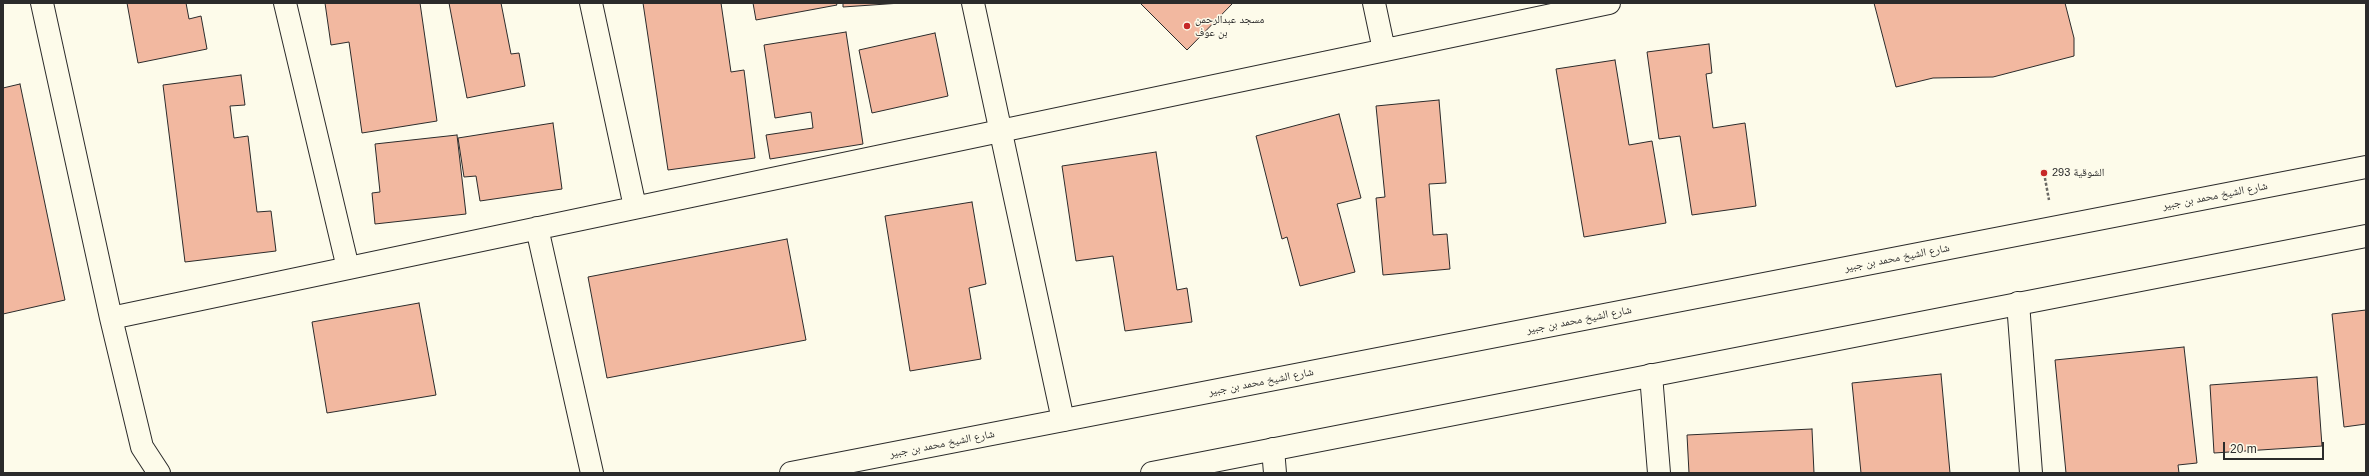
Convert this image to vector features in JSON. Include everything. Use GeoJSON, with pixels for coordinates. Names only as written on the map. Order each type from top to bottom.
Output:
{"type":"FeatureCollection","features":[{"type":"Feature","properties":{"kind":"street"},"geometry":{"type":"LineString","coordinates":[[42,3],[111,318],[142,447],[159,473]]}},
{"type":"Feature","properties":{"kind":"street"},"geometry":{"type":"LineString","coordinates":[[285,3],[348,268]]}},
{"type":"Feature","properties":{"kind":"street"},"geometry":{"type":"LineString","coordinates":[[591,3],[635,207]]}},
{"type":"Feature","properties":{"kind":"street"},"geometry":{"type":"LineString","coordinates":[[973,3],[1063,420]]}},
{"type":"Feature","properties":{"kind":"street"},"geometry":{"type":"LineString","coordinates":[[1374,3],[1384,50]]}},
{"type":"Feature","properties":{"kind":"street"},"geometry":{"type":"LineString","coordinates":[[111,318],[1609,3]]}},
{"type":"Feature","properties":{"kind":"street","name":"شارع الشيخ محمد بن جبير"},"geometry":{"type":"LineString","coordinates":[[791,473],[2366,167]]}},
{"type":"Feature","properties":{"kind":"street"},"geometry":{"type":"LineString","coordinates":[[537,228],[592,473]]}},
{"type":"Feature","properties":{"kind":"street"},"geometry":{"type":"LineString","coordinates":[[1152,473],[2366,236]]}},
{"type":"Feature","properties":{"kind":"street"},"geometry":{"type":"LineString","coordinates":[[2018,304],[2031,473]]}},
{"type":"Feature","properties":{"kind":"street"},"geometry":{"type":"LineString","coordinates":[[1651,375],[1659,473]]}},
{"type":"Feature","properties":{"kind":"street"},"geometry":{"type":"LineString","coordinates":[[1273,449],[1275,473]]}},
{"type":"Feature","properties":{"kind":"building"},"geometry":{"type":"Polygon","coordinates":[[[127,3],[186,3],[189,19],[201,16],[207,49],[138,63],[127,3]]]}},
{"type":"Feature","properties":{"kind":"building"},"geometry":{"type":"Polygon","coordinates":[[[325,3],[420,3],[437,121],[362,133],[349,42],[331,45],[325,3]]]}},
{"type":"Feature","properties":{"kind":"building"},"geometry":{"type":"Polygon","coordinates":[[[449,3],[501,3],[511,54],[519,53],[525,86],[467,98],[449,3]]]}},
{"type":"Feature","properties":{"kind":"building"},"geometry":{"type":"Polygon","coordinates":[[[643,3],[721,3],[731,72],[744,70],[755,158],[668,170],[643,3]]]}},
{"type":"Feature","properties":{"kind":"building"},"geometry":{"type":"Polygon","coordinates":[[[753,3],[836,3],[837,5],[756,20],[753,3]]]}},
{"type":"Feature","properties":{"kind":"building"},"geometry":{"type":"Polygon","coordinates":[[[843,3],[901,3],[843,7],[843,3]]]}},
{"type":"Feature","properties":{"kind":"building","name":"مسجد عبدالرحمن بن عوف"},"geometry":{"type":"Polygon","coordinates":[[[1140,3],[1233,3],[1187,50],[1140,3]]]}},
{"type":"Feature","properties":{"kind":"building"},"geometry":{"type":"Polygon","coordinates":[[[1874,3],[2065,3],[2074,38],[2074,56],[1993,77],[1933,78],[1896,87],[1874,3]]]}},
{"type":"Feature","properties":{"kind":"building"},"geometry":{"type":"Polygon","coordinates":[[[846,32],[863,144],[770,159],[766,135],[813,128],[811,112],[775,118],[764,45],[846,32]]]}},
{"type":"Feature","properties":{"kind":"building"},"geometry":{"type":"Polygon","coordinates":[[[935,33],[948,96],[872,113],[859,50],[935,33]]]}},
{"type":"Feature","properties":{"kind":"building"},"geometry":{"type":"Polygon","coordinates":[[[1709,44],[1712,73],[1706,74],[1713,128],[1745,123],[1756,206],[1692,215],[1680,136],[1659,139],[1647,52],[1709,44]]]}},
{"type":"Feature","properties":{"kind":"building"},"geometry":{"type":"Polygon","coordinates":[[[1615,60],[1629,145],[1652,141],[1666,223],[1584,237],[1556,69],[1615,60]]]}},
{"type":"Feature","properties":{"kind":"building"},"geometry":{"type":"Polygon","coordinates":[[[241,75],[245,105],[230,106],[234,138],[248,136],[257,212],[271,211],[276,251],[185,262],[163,85],[241,75]]]}},
{"type":"Feature","properties":{"kind":"building"},"geometry":{"type":"Polygon","coordinates":[[[20,84],[65,300],[3,314],[3,88],[20,84]]]}},
{"type":"Feature","properties":{"kind":"building"},"geometry":{"type":"Polygon","coordinates":[[[1439,100],[1446,183],[1429,184],[1433,235],[1447,234],[1450,269],[1383,275],[1376,198],[1385,197],[1376,106],[1439,100]]]}},
{"type":"Feature","properties":{"kind":"building"},"geometry":{"type":"Polygon","coordinates":[[[1339,114],[1361,198],[1337,204],[1355,272],[1300,286],[1287,237],[1282,239],[1256,136],[1339,114]]]}},
{"type":"Feature","properties":{"kind":"building"},"geometry":{"type":"Polygon","coordinates":[[[553,123],[562,189],[480,201],[476,176],[464,177],[458,138],[553,123]]]}},
{"type":"Feature","properties":{"kind":"building"},"geometry":{"type":"Polygon","coordinates":[[[457,135],[466,214],[375,224],[372,193],[380,192],[375,144],[457,135]]]}},
{"type":"Feature","properties":{"kind":"building"},"geometry":{"type":"Polygon","coordinates":[[[1156,152],[1177,290],[1187,288],[1192,322],[1125,331],[1113,256],[1076,261],[1062,166],[1156,152]]]}},
{"type":"Feature","properties":{"kind":"building"},"geometry":{"type":"Polygon","coordinates":[[[972,202],[986,284],[969,288],[981,359],[910,371],[885,216],[972,202]]]}},
{"type":"Feature","properties":{"kind":"building"},"geometry":{"type":"Polygon","coordinates":[[[787,239],[806,340],[607,378],[588,277],[787,239]]]}},
{"type":"Feature","properties":{"kind":"building"},"geometry":{"type":"Polygon","coordinates":[[[419,303],[436,395],[327,413],[312,322],[419,303]]]}},
{"type":"Feature","properties":{"kind":"building"},"geometry":{"type":"Polygon","coordinates":[[[2366,310],[2366,424],[2344,427],[2332,314],[2366,310]]]}},
{"type":"Feature","properties":{"kind":"building"},"geometry":{"type":"Polygon","coordinates":[[[2184,347],[2197,463],[2178,465],[2179,473],[2066,473],[2055,360],[2184,347]]]}},
{"type":"Feature","properties":{"kind":"building"},"geometry":{"type":"Polygon","coordinates":[[[1941,374],[1950,473],[1861,473],[1852,383],[1941,374]]]}},
{"type":"Feature","properties":{"kind":"building"},"geometry":{"type":"Polygon","coordinates":[[[2317,377],[2322,446],[2214,453],[2210,385],[2317,377]]]}},
{"type":"Feature","properties":{"kind":"building"},"geometry":{"type":"Polygon","coordinates":[[[1812,429],[1814,473],[1689,473],[1687,435],[1812,429]]]}},
{"type":"Feature","properties":{"kind":"place","name":"مسجد عبدالرحمن بن عوف"},"geometry":{"type":"Point","coordinates":[1187,26]}},
{"type":"Feature","properties":{"kind":"place","name":"الشوقية 293"},"geometry":{"type":"Point","coordinates":[2044,173]}}]}
